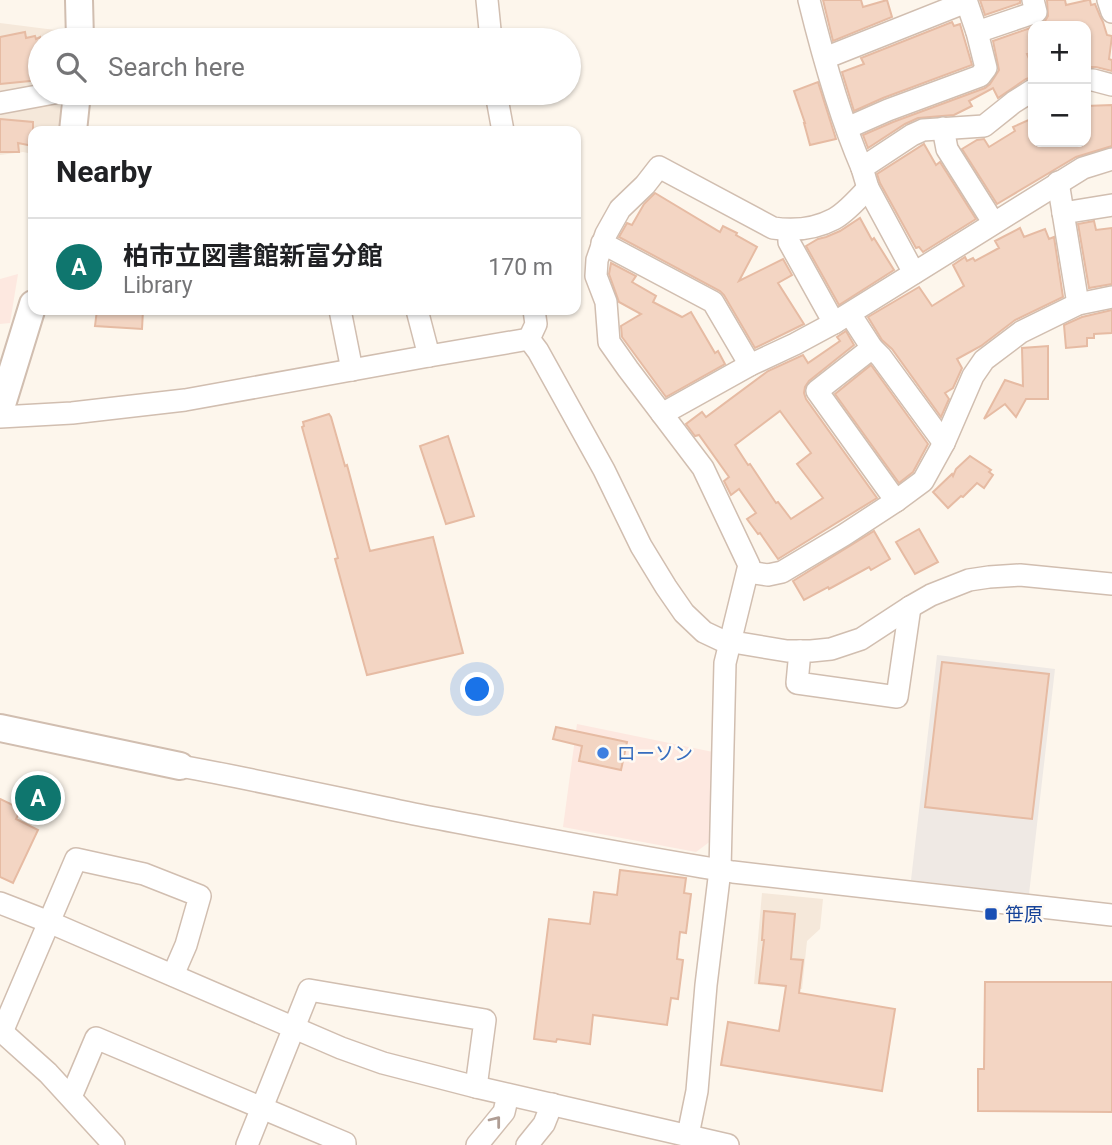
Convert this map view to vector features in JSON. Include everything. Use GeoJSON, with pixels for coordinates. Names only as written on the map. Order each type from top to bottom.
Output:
{"type":"FeatureCollection","features":[{"type":"Feature","properties":{"kind":"street"},"geometry":{"type":"LineString","coordinates":[[79,0],[80,28]]}},
{"type":"Feature","properties":{"kind":"street"},"geometry":{"type":"LineString","coordinates":[[486,0],[490,28]]}},
{"type":"Feature","properties":{"kind":"street"},"geometry":{"type":"LineString","coordinates":[[809,0],[847,128],[865,178],[914,274]]}},
{"type":"Feature","properties":{"kind":"street"},"geometry":{"type":"LineString","coordinates":[[977,32],[1036,12],[1033,0]]}},
{"type":"Feature","properties":{"kind":"street"},"geometry":{"type":"LineString","coordinates":[[1108,0],[1112,12]]}},
{"type":"Feature","properties":{"kind":"street"},"geometry":{"type":"LineString","coordinates":[[825,58],[966,1],[977,32],[986,68],[980,76],[847,128]]}},
{"type":"Feature","properties":{"kind":"street"},"geometry":{"type":"LineString","coordinates":[[1091,80],[1112,85]]}},
{"type":"Feature","properties":{"kind":"street"},"geometry":{"type":"LineString","coordinates":[[688,1135],[697,1091],[720,870],[725,663],[749,565],[703,468],[609,342],[606,302],[596,276],[602,243],[620,209],[659,167],[773,228],[789,231],[835,219],[865,178],[912,135],[923,130],[984,125],[1028,93]]}},
{"type":"Feature","properties":{"kind":"street"},"geometry":{"type":"LineString","coordinates":[[0,103],[28,98]]}},
{"type":"Feature","properties":{"kind":"street"},"geometry":{"type":"LineString","coordinates":[[74,126],[76,105]]}},
{"type":"Feature","properties":{"kind":"street"},"geometry":{"type":"LineString","coordinates":[[498,105],[502,126]]}},
{"type":"Feature","properties":{"kind":"street"},"geometry":{"type":"LineString","coordinates":[[943,128],[947,149],[993,222]]}},
{"type":"Feature","properties":{"kind":"street"},"geometry":{"type":"LineString","coordinates":[[662,414],[842,318],[1058,182],[1083,168],[1112,159]]}},
{"type":"Feature","properties":{"kind":"street"},"geometry":{"type":"LineString","coordinates":[[1058,182],[1078,304]]}},
{"type":"Feature","properties":{"kind":"street"},"geometry":{"type":"LineString","coordinates":[[1063,214],[1112,205]]}},
{"type":"Feature","properties":{"kind":"street"},"geometry":{"type":"LineString","coordinates":[[789,231],[789,242],[842,318],[881,357],[944,443]]}},
{"type":"Feature","properties":{"kind":"street"},"geometry":{"type":"LineString","coordinates":[[602,243],[713,302],[750,365]]}},
{"type":"Feature","properties":{"kind":"street"},"geometry":{"type":"LineString","coordinates":[[748,572],[768,575],[782,572],[844,535],[923,481],[944,443],[973,376],[984,360],[1021,332],[1078,304],[1112,297]]}},
{"type":"Feature","properties":{"kind":"street"},"geometry":{"type":"LineString","coordinates":[[0,411],[30,315]]}},
{"type":"Feature","properties":{"kind":"street"},"geometry":{"type":"LineString","coordinates":[[341,315],[352,370]]}},
{"type":"Feature","properties":{"kind":"street"},"geometry":{"type":"LineString","coordinates":[[418,315],[429,356]]}},
{"type":"Feature","properties":{"kind":"street"},"geometry":{"type":"LineString","coordinates":[[529,340],[536,324],[535,315]]}},
{"type":"Feature","properties":{"kind":"street"},"geometry":{"type":"LineString","coordinates":[[0,417],[72,413],[185,400],[529,340]]}},
{"type":"Feature","properties":{"kind":"street"},"geometry":{"type":"LineString","coordinates":[[529,340],[538,351],[604,470],[641,546],[666,587],[684,613],[704,632],[729,643],[787,651],[831,649],[853,642],[931,595],[970,580],[989,577],[1020,575],[1112,584]]}},
{"type":"Feature","properties":{"kind":"street"},"geometry":{"type":"LineString","coordinates":[[872,348],[817,391],[896,501]]}},
{"type":"Feature","properties":{"kind":"street"},"geometry":{"type":"LineString","coordinates":[[800,651],[797,683],[897,697],[910,607]]}},
{"type":"Feature","properties":{"kind":"street"},"geometry":{"type":"LineString","coordinates":[[0,728],[591,848],[720,870],[1112,915]]}},
{"type":"Feature","properties":{"kind":"street"},"geometry":{"type":"LineString","coordinates":[[114,1145],[48,1073],[1,1031],[76,859],[144,874],[200,897],[186,945],[173,975]]}},
{"type":"Feature","properties":{"kind":"street"},"geometry":{"type":"LineString","coordinates":[[0,903],[50,922],[295,1029],[383,1063],[729,1145]]}},
{"type":"Feature","properties":{"kind":"street"},"geometry":{"type":"LineString","coordinates":[[247,1145],[309,990],[485,1020],[476,1087]]}},
{"type":"Feature","properties":{"kind":"street"},"geometry":{"type":"LineString","coordinates":[[71,1097],[96,1038],[345,1145]]}},
{"type":"Feature","properties":{"kind":"street"},"geometry":{"type":"LineString","coordinates":[[477,1145],[503,1112],[509,1095]]}},
{"type":"Feature","properties":{"kind":"street"},"geometry":{"type":"LineString","coordinates":[[527,1145],[544,1124],[552,1104]]}},
{"type":"Feature","properties":{"kind":"shaded area"},"geometry":{"type":"Polygon","coordinates":[[[0,23],[39,28],[28,28],[28,94],[0,100],[0,23]]]}},
{"type":"Feature","properties":{"kind":"shaded area"},"geometry":{"type":"Polygon","coordinates":[[[28,103],[60,105],[61,115],[59,126],[28,126],[28,153],[0,155],[0,110],[28,103]]]}},
{"type":"Feature","properties":{"kind":"shaded area"},"geometry":{"type":"Polygon","coordinates":[[[18,274],[10,323],[0,324],[0,279],[18,274]]]}},
{"type":"Feature","properties":{"kind":"shaded area"},"geometry":{"type":"Polygon","coordinates":[[[937,655],[1055,669],[1029,894],[911,880],[937,655]]]}},
{"type":"Feature","properties":{"kind":"shaded area"},"geometry":{"type":"Polygon","coordinates":[[[577,724],[713,752],[712,840],[696,852],[563,827],[577,724]]]}},
{"type":"Feature","properties":{"kind":"shaded area"},"geometry":{"type":"Polygon","coordinates":[[[762,893],[823,899],[820,929],[807,941],[802,989],[754,984],[762,893]]]}},
{"type":"Feature","properties":{"kind":"building"},"geometry":{"type":"Polygon","coordinates":[[[823,0],[861,0],[863,7],[887,0],[892,17],[833,41],[823,0]]]}},
{"type":"Feature","properties":{"kind":"building"},"geometry":{"type":"Polygon","coordinates":[[[980,0],[1020,0],[1020,3],[985,15],[980,0]]]}},
{"type":"Feature","properties":{"kind":"building"},"geometry":{"type":"Polygon","coordinates":[[[1047,0],[1065,0],[1066,5],[1090,0],[1091,5],[1095,4],[1107,35],[1112,36],[1109,59],[1112,60],[1112,71],[1091,67],[1091,21],[1045,21],[1048,16],[1047,0]]]}},
{"type":"Feature","properties":{"kind":"building"},"geometry":{"type":"Polygon","coordinates":[[[952,22],[954,26],[960,24],[972,65],[854,111],[842,72],[864,64],[861,58],[952,22]]]}},
{"type":"Feature","properties":{"kind":"building"},"geometry":{"type":"Polygon","coordinates":[[[1028,29],[1028,78],[998,98],[993,88],[969,101],[972,106],[954,115],[918,118],[868,148],[863,135],[990,84],[999,70],[993,41],[1028,29]]]}},
{"type":"Feature","properties":{"kind":"building"},"geometry":{"type":"Polygon","coordinates":[[[25,32],[28,38],[28,81],[0,84],[0,37],[25,32]]]}},
{"type":"Feature","properties":{"kind":"building"},"geometry":{"type":"Polygon","coordinates":[[[818,82],[836,139],[810,145],[794,91],[818,82]]]}},
{"type":"Feature","properties":{"kind":"building"},"geometry":{"type":"Polygon","coordinates":[[[1112,105],[1112,146],[1076,157],[997,204],[962,149],[984,139],[989,147],[1015,131],[1013,127],[1028,120],[1028,147],[1091,147],[1091,106],[1112,105]]]}},
{"type":"Feature","properties":{"kind":"building"},"geometry":{"type":"Polygon","coordinates":[[[0,119],[33,122],[33,126],[28,126],[28,145],[18,143],[19,152],[0,152],[0,119]]]}},
{"type":"Feature","properties":{"kind":"building"},"geometry":{"type":"Polygon","coordinates":[[[924,144],[936,165],[940,162],[976,219],[923,252],[919,247],[916,248],[877,174],[924,144]]]}},
{"type":"Feature","properties":{"kind":"building"},"geometry":{"type":"Polygon","coordinates":[[[655,193],[720,232],[723,226],[757,247],[739,281],[783,259],[792,275],[778,283],[804,324],[755,348],[720,291],[619,237],[627,223],[632,225],[644,204],[655,193]]]}},
{"type":"Feature","properties":{"kind":"building"},"geometry":{"type":"Polygon","coordinates":[[[860,218],[894,270],[839,305],[806,246],[840,231],[860,218]]]}},
{"type":"Feature","properties":{"kind":"building"},"geometry":{"type":"Polygon","coordinates":[[[1094,221],[1096,230],[1112,228],[1112,284],[1089,288],[1078,224],[1094,221]]]}},
{"type":"Feature","properties":{"kind":"building"},"geometry":{"type":"Polygon","coordinates":[[[1020,228],[1024,237],[1045,229],[1049,239],[1054,237],[1063,297],[1015,320],[981,346],[957,359],[962,368],[953,388],[945,393],[949,399],[941,417],[892,349],[882,340],[868,317],[919,287],[932,306],[964,286],[953,265],[965,257],[967,261],[973,258],[975,261],[999,248],[995,241],[1020,228]]]}},
{"type":"Feature","properties":{"kind":"building"},"geometry":{"type":"Polygon","coordinates":[[[611,263],[636,276],[632,282],[656,296],[653,302],[682,317],[691,312],[715,353],[718,351],[725,364],[666,397],[622,337],[621,326],[641,314],[619,302],[609,274],[611,263]]]}},
{"type":"Feature","properties":{"kind":"building"},"geometry":{"type":"Polygon","coordinates":[[[1112,310],[1112,333],[1094,334],[1094,338],[1087,338],[1087,346],[1066,348],[1064,325],[1082,317],[1112,310]]]}},
{"type":"Feature","properties":{"kind":"building"},"geometry":{"type":"Polygon","coordinates":[[[96,315],[143,315],[142,329],[95,326],[96,315]]]}},
{"type":"Feature","properties":{"kind":"building"},"geometry":{"type":"Polygon","coordinates":[[[846,331],[854,345],[809,381],[804,393],[877,498],[778,559],[747,519],[756,513],[739,489],[731,495],[724,481],[729,477],[699,435],[695,436],[686,424],[702,412],[706,417],[768,371],[803,355],[808,363],[840,341],[837,337],[846,331]],[[780,411],[735,445],[776,503],[778,502],[791,519],[823,498],[797,464],[811,453],[780,411]]]}},
{"type":"Feature","properties":{"kind":"building"},"geometry":{"type":"Polygon","coordinates":[[[1048,346],[1048,399],[1026,399],[1016,417],[1005,404],[984,419],[1005,380],[1023,386],[1022,348],[1048,346]]]}},
{"type":"Feature","properties":{"kind":"building"},"geometry":{"type":"Polygon","coordinates":[[[871,365],[928,444],[913,472],[899,483],[835,394],[871,365]]]}},
{"type":"Feature","properties":{"kind":"building"},"geometry":{"type":"Polygon","coordinates":[[[329,414],[345,466],[347,465],[370,551],[433,537],[463,653],[367,675],[302,427],[303,422],[329,414]]]}},
{"type":"Feature","properties":{"kind":"building"},"geometry":{"type":"Polygon","coordinates":[[[448,436],[474,516],[446,524],[420,446],[448,436]]]}},
{"type":"Feature","properties":{"kind":"building"},"geometry":{"type":"Polygon","coordinates":[[[970,456],[991,470],[989,472],[993,475],[984,488],[977,483],[948,508],[933,492],[952,474],[953,476],[956,469],[970,456]]]}},
{"type":"Feature","properties":{"kind":"building"},"geometry":{"type":"Polygon","coordinates":[[[919,529],[938,562],[915,574],[896,542],[919,529]]]}},
{"type":"Feature","properties":{"kind":"building"},"geometry":{"type":"Polygon","coordinates":[[[874,531],[890,559],[804,600],[793,581],[874,531]]]}},
{"type":"Feature","properties":{"kind":"building"},"geometry":{"type":"Polygon","coordinates":[[[942,662],[1049,674],[1032,819],[925,807],[942,662]]]}},
{"type":"Feature","properties":{"kind":"building","name":"ローソン"},"geometry":{"type":"Polygon","coordinates":[[[556,727],[627,742],[621,770],[579,761],[582,746],[553,739],[556,727]]]}},
{"type":"Feature","properties":{"kind":"building"},"geometry":{"type":"Polygon","coordinates":[[[0,799],[21,809],[16,819],[38,830],[13,883],[0,877],[0,799]]]}},
{"type":"Feature","properties":{"kind":"building"},"geometry":{"type":"Polygon","coordinates":[[[620,870],[686,878],[684,893],[691,894],[686,933],[680,932],[677,959],[683,960],[678,999],[671,998],[667,1025],[593,1015],[590,1044],[534,1039],[549,919],[590,924],[594,892],[617,895],[620,870]]]}},
{"type":"Feature","properties":{"kind":"building"},"geometry":{"type":"Polygon","coordinates":[[[764,911],[795,914],[791,959],[803,960],[799,993],[895,1009],[882,1091],[721,1065],[728,1022],[779,1031],[786,986],[759,983],[764,911]]]}},
{"type":"Feature","properties":{"kind":"building"},"geometry":{"type":"Polygon","coordinates":[[[985,982],[1112,982],[1112,1112],[978,1111],[978,1069],[984,1069],[985,982]]]}},
{"type":"Feature","properties":{"kind":"place","name":"ローソン"},"geometry":{"type":"Point","coordinates":[603,753]}},
{"type":"Feature","properties":{"kind":"place","name":"柏市立図書館新富分館"},"geometry":{"type":"Point","coordinates":[38,798]}},
{"type":"Feature","properties":{"kind":"place","name":"笹原"},"geometry":{"type":"Point","coordinates":[991,914]}}]}
